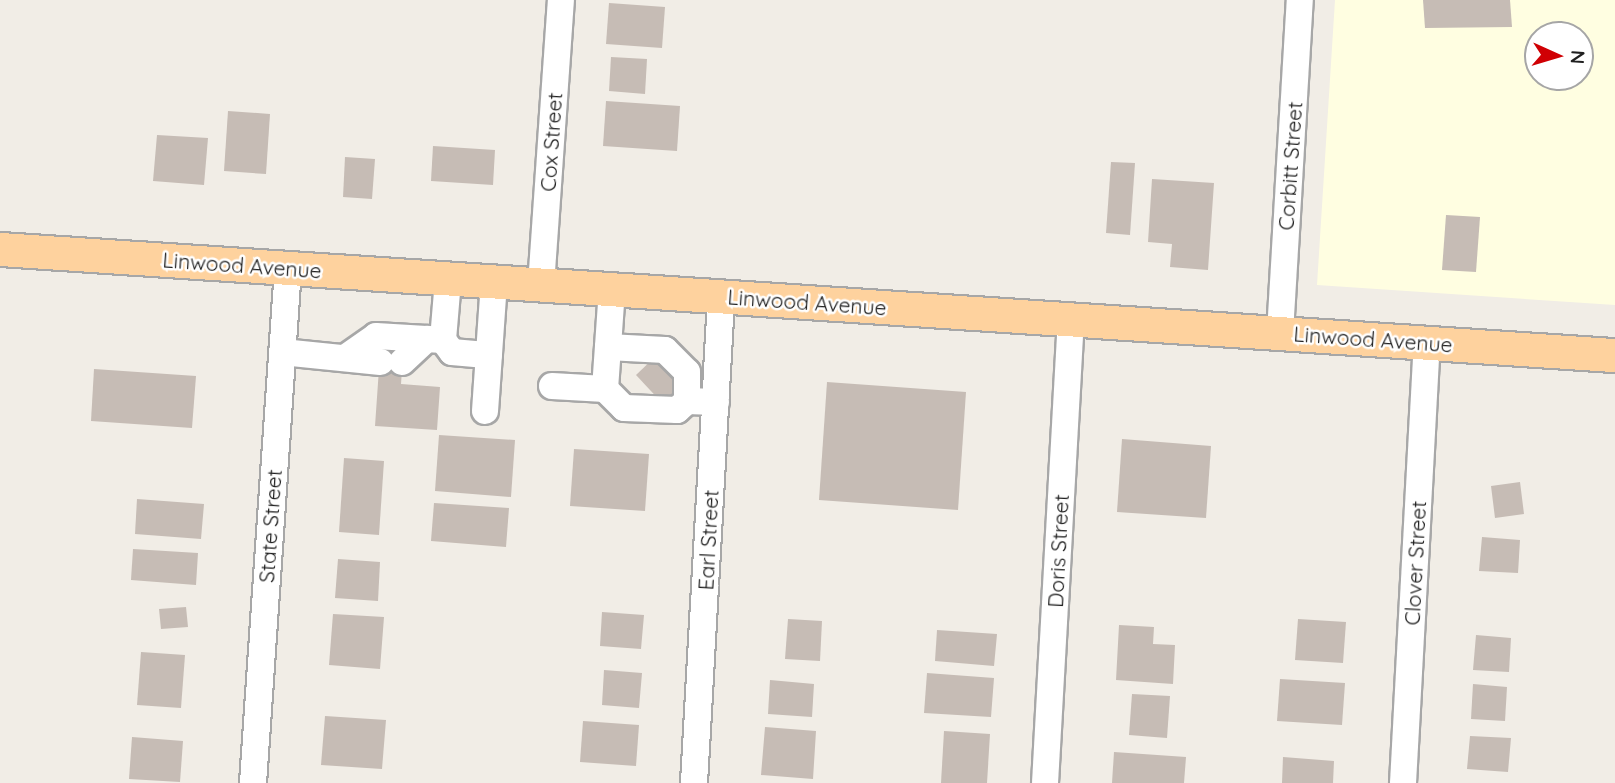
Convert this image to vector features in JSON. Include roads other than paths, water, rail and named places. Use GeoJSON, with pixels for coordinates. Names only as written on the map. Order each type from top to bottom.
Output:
{"type":"FeatureCollection","features":[{"type":"Feature","properties":{"kind":"main road","name":"Linwood Avenue"},"geometry":{"type":"LineString","coordinates":[[0,249],[1615,355]]}},
{"type":"Feature","properties":{"kind":"street","name":"Cox Street"},"geometry":{"type":"LineString","coordinates":[[541,285],[561,0]]}},
{"type":"Feature","properties":{"kind":"street","name":"Corbitt Street"},"geometry":{"type":"LineString","coordinates":[[1280,333],[1300,0]]}},
{"type":"Feature","properties":{"kind":"street","name":"State Street"},"geometry":{"type":"LineString","coordinates":[[253,783],[288,268]]}},
{"type":"Feature","properties":{"kind":"street"},"geometry":{"type":"LineString","coordinates":[[282,352],[391,362],[435,339],[449,280]]}},
{"type":"Feature","properties":{"kind":"street"},"geometry":{"type":"LineString","coordinates":[[485,411],[494,282]]}},
{"type":"Feature","properties":{"kind":"street"},"geometry":{"type":"LineString","coordinates":[[605,389],[612,289]]}},
{"type":"Feature","properties":{"kind":"street","name":"Earl Street"},"geometry":{"type":"LineString","coordinates":[[694,783],[721,297]]}},
{"type":"Feature","properties":{"kind":"street","name":"Doris Street"},"geometry":{"type":"LineString","coordinates":[[1045,783],[1071,319]]}},
{"type":"Feature","properties":{"kind":"street"},"geometry":{"type":"LineString","coordinates":[[345,358],[376,336],[435,339],[452,352],[489,355]]}},
{"type":"Feature","properties":{"kind":"street","name":"Clover Street"},"geometry":{"type":"LineString","coordinates":[[1403,783],[1427,342]]}},
{"type":"Feature","properties":{"kind":"street"},"geometry":{"type":"LineString","coordinates":[[608,347],[664,351],[687,372],[687,401]]}},
{"type":"Feature","properties":{"kind":"street"},"geometry":{"type":"LineString","coordinates":[[552,386],[605,389],[624,408],[677,410],[687,401],[716,402]]}}]}
